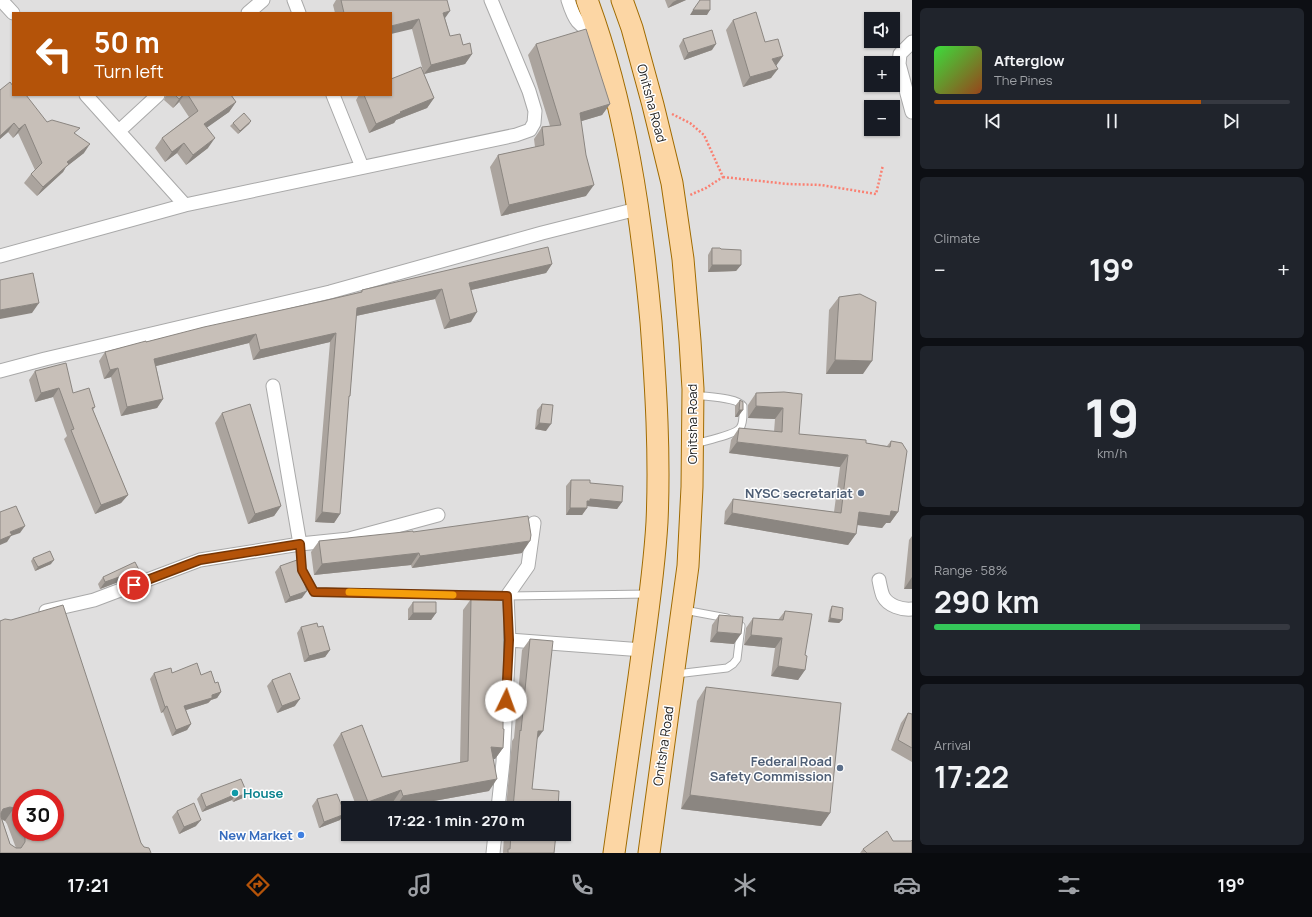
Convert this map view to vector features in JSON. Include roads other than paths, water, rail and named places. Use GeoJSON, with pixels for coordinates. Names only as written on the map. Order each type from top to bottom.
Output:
{"type":"FeatureCollection","features":[{"type":"Feature","properties":{"kind":"main road"},"geometry":{"type":"LineString","coordinates":[[587,0],[598,32],[620,112],[632,170],[646,270],[657,394],[658,487],[650,594],[614,853]]}},
{"type":"Feature","properties":{"kind":"main road","name":"Onitsha Road"},"geometry":{"type":"LineString","coordinates":[[622,0],[632,28],[653,105],[664,147],[675,201],[683,259],[693,395],[692,487],[688,566],[649,853]]}},
{"type":"Feature","properties":{"kind":"main road"},"geometry":{"type":"LineString","coordinates":[[658,487],[692,487]]}},
{"type":"Feature","properties":{"kind":"street"},"geometry":{"type":"LineString","coordinates":[[1,0],[12,12]]}},
{"type":"Feature","properties":{"kind":"street"},"geometry":{"type":"LineString","coordinates":[[249,12],[263,0]]}},
{"type":"Feature","properties":{"kind":"street"},"geometry":{"type":"LineString","coordinates":[[294,0],[299,12]]}},
{"type":"Feature","properties":{"kind":"street"},"geometry":{"type":"LineString","coordinates":[[0,256],[185,205],[516,135],[530,130],[534,123],[535,111],[491,0]]}},
{"type":"Feature","properties":{"kind":"street"},"geometry":{"type":"LineString","coordinates":[[568,0],[573,16],[580,25],[588,30],[598,32]]}},
{"type":"Feature","properties":{"kind":"street"},"geometry":{"type":"LineString","coordinates":[[912,42],[900,54],[900,64],[912,112]]}},
{"type":"Feature","properties":{"kind":"street"},"geometry":{"type":"LineString","coordinates":[[87,96],[185,205]]}},
{"type":"Feature","properties":{"kind":"street"},"geometry":{"type":"LineString","coordinates":[[119,131],[157,96]]}},
{"type":"Feature","properties":{"kind":"street"},"geometry":{"type":"LineString","coordinates":[[333,96],[362,167]]}},
{"type":"Feature","properties":{"kind":"street"},"geometry":{"type":"LineString","coordinates":[[0,371],[224,316],[330,292],[542,233],[637,209]]}},
{"type":"Feature","properties":{"kind":"street"},"geometry":{"type":"LineString","coordinates":[[273,386],[300,544]]}},
{"type":"Feature","properties":{"kind":"street"},"geometry":{"type":"LineString","coordinates":[[37,614],[94,600],[200,560],[300,544],[349,539],[438,515]]}},
{"type":"Feature","properties":{"kind":"street"},"geometry":{"type":"LineString","coordinates":[[499,801],[503,762],[509,640],[507,596],[528,566],[534,523]]}},
{"type":"Feature","properties":{"kind":"street"},"geometry":{"type":"LineString","coordinates":[[879,580],[883,597],[894,607],[912,609]]}},
{"type":"Feature","properties":{"kind":"street"},"geometry":{"type":"LineString","coordinates":[[59,608],[64,622]]}},
{"type":"Feature","properties":{"kind":"street"},"geometry":{"type":"LineString","coordinates":[[509,640],[643,650]]}},
{"type":"Feature","properties":{"kind":"street"},"geometry":{"type":"LineString","coordinates":[[493,853],[494,841]]}},
{"type":"Feature","properties":{"kind":"lane"},"geometry":{"type":"LineString","coordinates":[[692,444],[725,436],[739,430],[741,426],[743,406],[739,402],[693,395]]}},
{"type":"Feature","properties":{"kind":"lane"},"geometry":{"type":"LineString","coordinates":[[300,544],[302,570],[314,592],[507,596],[650,594]]}},
{"type":"Feature","properties":{"kind":"lane"},"geometry":{"type":"LineString","coordinates":[[673,674],[727,668],[733,664],[736,659],[741,625],[736,620],[682,610]]}},
{"type":"Feature","properties":{"kind":"place","name":"NYSC secretariat"},"geometry":{"type":"Point","coordinates":[861,493]}},
{"type":"Feature","properties":{"kind":"place","name":"Federal Road Safety Commission"},"geometry":{"type":"Point","coordinates":[840,768]}},
{"type":"Feature","properties":{"kind":"place","name":"House"},"geometry":{"type":"Point","coordinates":[235,793]}},
{"type":"Feature","properties":{"kind":"place","name":"New Market"},"geometry":{"type":"Point","coordinates":[301,835]}}]}
